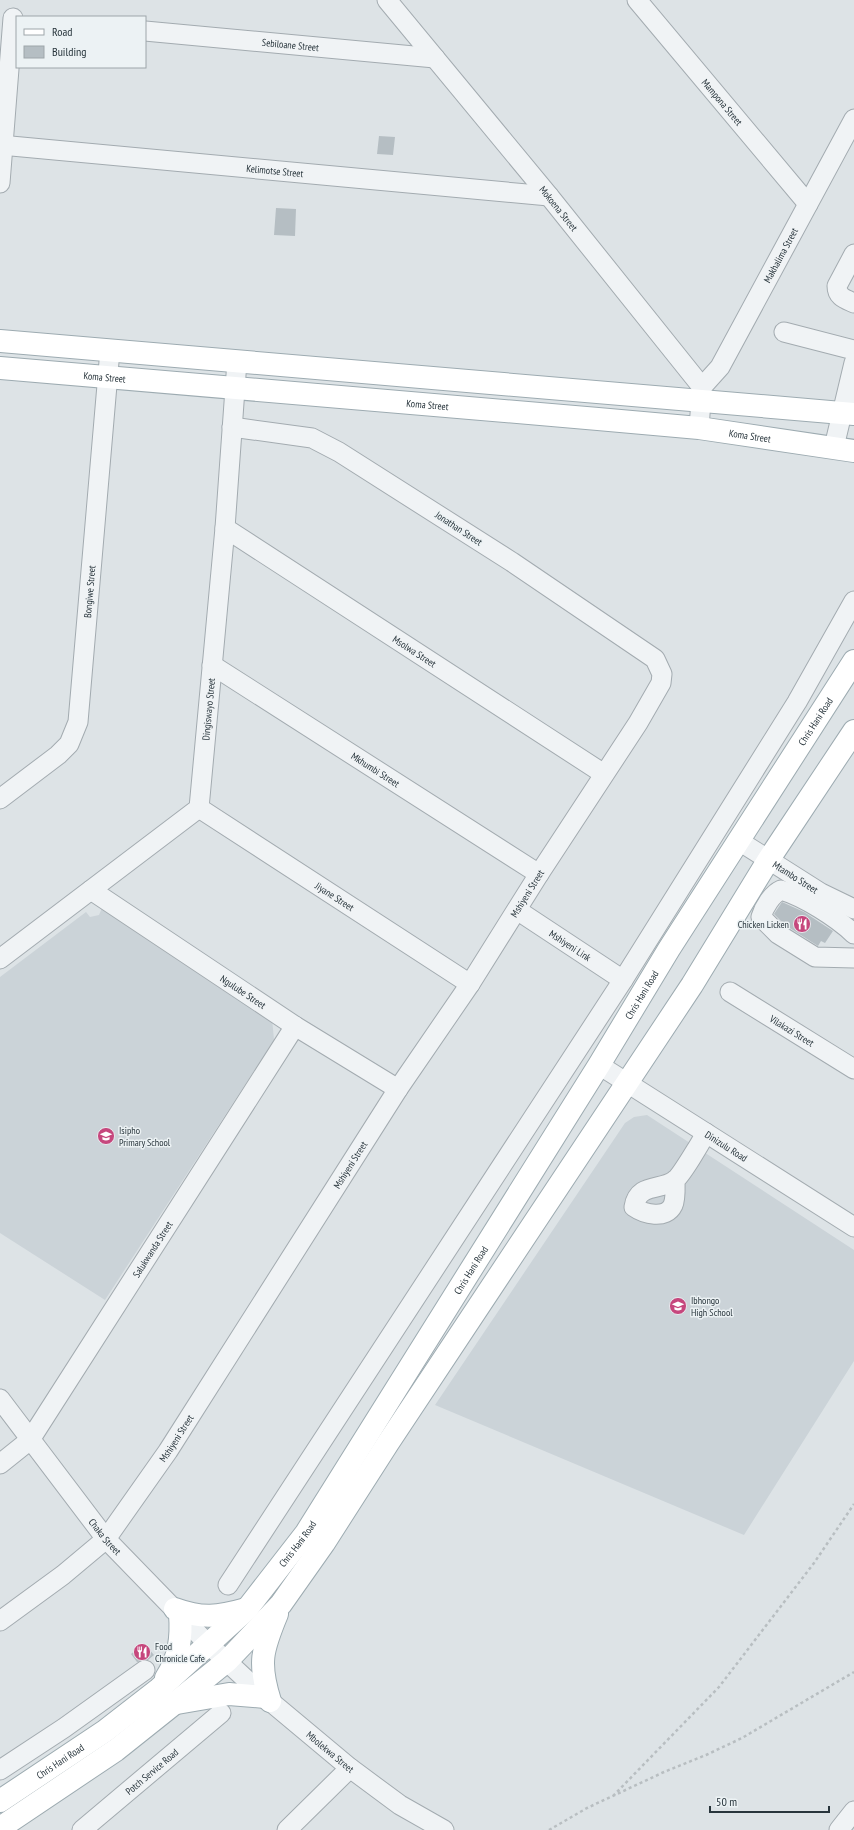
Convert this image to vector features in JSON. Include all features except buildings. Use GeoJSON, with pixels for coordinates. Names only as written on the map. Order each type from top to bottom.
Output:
{"type":"FeatureCollection","features":[{"type":"Feature","properties":{"kind":"main road"},"geometry":{"type":"LineString","coordinates":[[0,341],[237,361],[702,394],[848,414]]}},
{"type":"Feature","properties":{"kind":"main road","name":"Koma Street"},"geometry":{"type":"LineString","coordinates":[[0,368],[699,428],[844,449]]}},
{"type":"Feature","properties":{"kind":"main road","name":"Chris Hani Road"},"geometry":{"type":"LineString","coordinates":[[0,1801],[105,1731],[159,1689],[247,1609],[306,1533],[599,1065],[669,949],[854,661]]}},
{"type":"Feature","properties":{"kind":"main road","name":"Chris Hani Road"},"geometry":{"type":"LineString","coordinates":[[0,1828],[116,1750],[175,1703],[227,1661],[281,1604],[324,1543],[388,1442],[692,985],[769,859],[854,731]]}},
{"type":"Feature","properties":{"kind":"main road"},"geometry":{"type":"LineString","coordinates":[[175,1703],[229,1694],[268,1699],[263,1680],[263,1649],[281,1604]]}},
{"type":"Feature","properties":{"kind":"main road"},"geometry":{"type":"LineString","coordinates":[[159,1689],[172,1668],[179,1651],[181,1630],[178,1612],[208,1617],[224,1615],[247,1609]]}},
{"type":"Feature","properties":{"kind":"street","name":"Mokoena Street"},"geometry":{"type":"LineString","coordinates":[[387,0],[549,196],[702,394]]}},
{"type":"Feature","properties":{"kind":"street","name":"Mampona Street"},"geometry":{"type":"LineString","coordinates":[[637,0],[808,204]]}},
{"type":"Feature","properties":{"kind":"street"},"geometry":{"type":"LineString","coordinates":[[0,183],[10,17]]}},
{"type":"Feature","properties":{"kind":"street","name":"Sebiloane Street"},"geometry":{"type":"LineString","coordinates":[[146,31],[435,58]]}},
{"type":"Feature","properties":{"kind":"street","name":"Makhalima Street"},"geometry":{"type":"LineString","coordinates":[[702,394],[720,367],[854,119]]}},
{"type":"Feature","properties":{"kind":"street","name":"Kelimotse Street"},"geometry":{"type":"LineString","coordinates":[[2,145],[549,196]]}},
{"type":"Feature","properties":{"kind":"street"},"geometry":{"type":"LineString","coordinates":[[854,254],[837,286],[837,291],[841,297],[854,303]]}},
{"type":"Feature","properties":{"kind":"street"},"geometry":{"type":"LineString","coordinates":[[784,332],[854,350]]}},
{"type":"Feature","properties":{"kind":"street","name":"Bongiwe Street"},"geometry":{"type":"LineString","coordinates":[[0,799],[58,755],[69,744],[78,722],[110,350]]}},
{"type":"Feature","properties":{"kind":"street","name":"Dingiswayo Street"},"geometry":{"type":"LineString","coordinates":[[199,808],[225,528],[237,361]]}},
{"type":"Feature","properties":{"kind":"street"},"geometry":{"type":"LineString","coordinates":[[844,449],[854,363]]}},
{"type":"Feature","properties":{"kind":"street"},"geometry":{"type":"LineString","coordinates":[[699,428],[702,394]]}},
{"type":"Feature","properties":{"kind":"street","name":"Jonathan Street"},"geometry":{"type":"LineString","coordinates":[[232,427],[312,438],[339,452],[586,611],[655,659],[662,674]]}},
{"type":"Feature","properties":{"kind":"street","name":"Msolwa Street"},"geometry":{"type":"LineString","coordinates":[[225,528],[604,774]]}},
{"type":"Feature","properties":{"kind":"street"},"geometry":{"type":"LineString","coordinates":[[228,1585],[623,980],[797,702],[854,602]]}},
{"type":"Feature","properties":{"kind":"street","name":"Mkhumbi Street"},"geometry":{"type":"LineString","coordinates":[[212,665],[539,874]]}},
{"type":"Feature","properties":{"kind":"street","name":"Mshiyeni Street"},"geometry":{"type":"LineString","coordinates":[[0,1621],[63,1575],[106,1539],[168,1451],[398,1089],[470,984],[539,874],[656,694],[662,674]]}},
{"type":"Feature","properties":{"kind":"street"},"geometry":{"type":"LineString","coordinates":[[0,960],[199,808]]}},
{"type":"Feature","properties":{"kind":"street","name":"Jiyane Street"},"geometry":{"type":"LineString","coordinates":[[199,808],[470,984]]}},
{"type":"Feature","properties":{"kind":"street","name":"Mtambo Street"},"geometry":{"type":"LineString","coordinates":[[739,840],[821,893],[854,910]]}},
{"type":"Feature","properties":{"kind":"street","name":"Ngulube Street"},"geometry":{"type":"LineString","coordinates":[[91,890],[295,1026],[398,1089]]}},
{"type":"Feature","properties":{"kind":"street"},"geometry":{"type":"LineString","coordinates":[[854,934],[844,924],[800,898],[781,890],[776,892],[763,911],[761,917],[778,934],[815,957],[854,958]]}},
{"type":"Feature","properties":{"kind":"street","name":"Mshiyeni Link"},"geometry":{"type":"LineString","coordinates":[[517,910],[623,980]]}},
{"type":"Feature","properties":{"kind":"street","name":"Vilakazi Street"},"geometry":{"type":"LineString","coordinates":[[730,992],[854,1069]]}},
{"type":"Feature","properties":{"kind":"street","name":"Salukwanda Street"},"geometry":{"type":"LineString","coordinates":[[0,1464],[30,1440],[295,1026]]}},
{"type":"Feature","properties":{"kind":"street","name":"Dinizulu Road"},"geometry":{"type":"LineString","coordinates":[[599,1065],[854,1227]]}},
{"type":"Feature","properties":{"kind":"street"},"geometry":{"type":"LineString","coordinates":[[676,1180],[706,1133]]}},
{"type":"Feature","properties":{"kind":"street","name":"Chaka Street"},"geometry":{"type":"LineString","coordinates":[[0,1399],[106,1539],[208,1644],[227,1661]]}},
{"type":"Feature","properties":{"kind":"street","name":"Mbolekwa Street"},"geometry":{"type":"LineString","coordinates":[[227,1661],[268,1699],[350,1768],[400,1805],[444,1830]]}},
{"type":"Feature","properties":{"kind":"street"},"geometry":{"type":"LineString","coordinates":[[0,1770],[64,1728],[145,1670]]}},
{"type":"Feature","properties":{"kind":"street","name":"Potch Service Road"},"geometry":{"type":"LineString","coordinates":[[82,1830],[221,1713]]}},
{"type":"Feature","properties":{"kind":"street"},"geometry":{"type":"LineString","coordinates":[[287,1830],[350,1768]]}},
{"type":"Feature","properties":{"kind":"street"},"geometry":{"type":"LineString","coordinates":[[839,1830],[854,1811]]}},
{"type":"Feature","properties":{"kind":"path"},"geometry":{"type":"LineString","coordinates":[[613,1796],[719,1687],[809,1569],[854,1504]]}},
{"type":"Feature","properties":{"kind":"path"},"geometry":{"type":"LineString","coordinates":[[549,1830],[613,1796],[742,1738],[854,1672]]}},
{"type":"Feature","properties":{"kind":"shaded area","name":"Isipho Primary School"},"geometry":{"type":"Polygon","coordinates":[[[102,908],[272,1018],[274,1040],[105,1300],[0,1233],[0,977],[86,912],[90,917],[99,915],[102,908]]]}},
{"type":"Feature","properties":{"kind":"shaded area","name":"Ibhongo High School"},"geometry":{"type":"Polygon","coordinates":[[[647,1115],[854,1250],[854,1361],[744,1535],[435,1405],[625,1123],[634,1117],[647,1115]]]}},
{"type":"Feature","properties":{"kind":"place","name":"Chicken Licken"},"geometry":{"type":"Point","coordinates":[802,924]}},
{"type":"Feature","properties":{"kind":"place","name":"Isipho Primary School"},"geometry":{"type":"Point","coordinates":[106,1136]}},
{"type":"Feature","properties":{"kind":"place","name":"Ibhongo High School"},"geometry":{"type":"Point","coordinates":[678,1306]}},
{"type":"Feature","properties":{"kind":"place","name":"Food Chronicle Cafe"},"geometry":{"type":"Point","coordinates":[142,1652]}}]}
